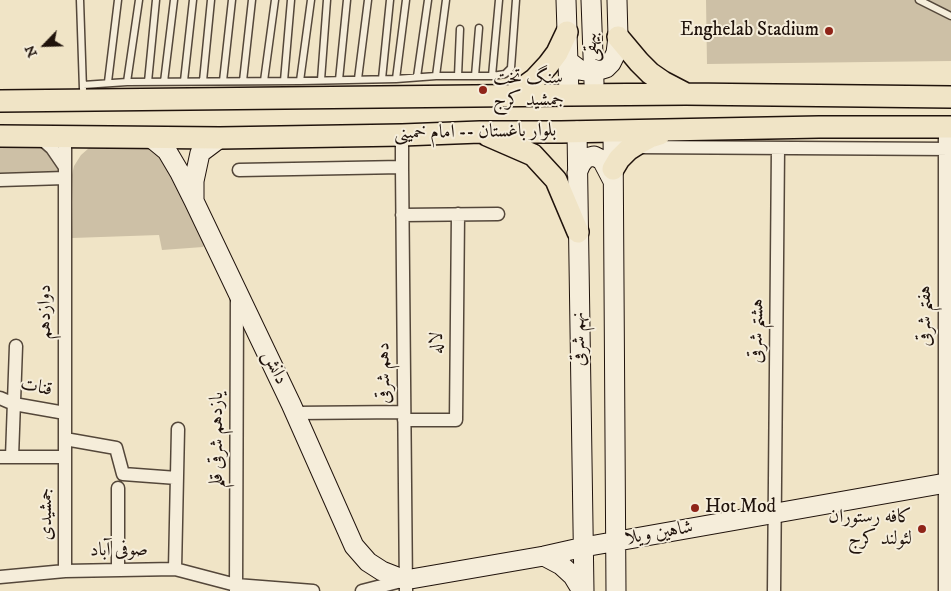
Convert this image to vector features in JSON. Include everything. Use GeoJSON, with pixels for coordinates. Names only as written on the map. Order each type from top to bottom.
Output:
{"type":"FeatureCollection","features":[{"type":"Feature","properties":{"kind":"main road"},"geometry":{"type":"LineString","coordinates":[[513,95],[535,79],[548,65],[567,32]]}},
{"type":"Feature","properties":{"kind":"main road"},"geometry":{"type":"LineString","coordinates":[[618,37],[650,73],[686,94]]}},
{"type":"Feature","properties":{"kind":"main road","name":"بلوار باغستان -- امام خمینی"},"geometry":{"type":"LineString","coordinates":[[0,101],[83,92],[951,97]]}},
{"type":"Feature","properties":{"kind":"main road"},"geometry":{"type":"LineString","coordinates":[[815,96],[823,102],[826,108],[825,118],[819,127]]}},
{"type":"Feature","properties":{"kind":"main road"},"geometry":{"type":"LineString","coordinates":[[843,127],[838,108],[847,96]]}},
{"type":"Feature","properties":{"kind":"main road","name":"بلوار باغستان -- امام خمینی"},"geometry":{"type":"LineString","coordinates":[[0,136],[220,138],[480,132],[948,127]]}},
{"type":"Feature","properties":{"kind":"main road"},"geometry":{"type":"LineString","coordinates":[[613,175],[619,159],[632,147],[650,137],[673,130]]}},
{"type":"Feature","properties":{"kind":"main road"},"geometry":{"type":"LineString","coordinates":[[480,132],[532,155],[556,180],[578,232]]}},
{"type":"Feature","properties":{"kind":"street","name":"بیهقی"},"geometry":{"type":"LineString","coordinates":[[566,0],[569,95]]}},
{"type":"Feature","properties":{"kind":"street","name":"بیهقی"},"geometry":{"type":"LineString","coordinates":[[592,0],[594,95]]}},
{"type":"Feature","properties":{"kind":"street","name":"بیهقی"},"geometry":{"type":"LineString","coordinates":[[593,72],[606,68],[616,53],[618,37],[617,0]]}},
{"type":"Feature","properties":{"kind":"street"},"geometry":{"type":"LineString","coordinates":[[567,60],[580,70],[593,72]]}},
{"type":"Feature","properties":{"kind":"street","name":"هفتم شرقی"},"geometry":{"type":"LineString","coordinates":[[945,591],[948,483],[948,127]]}},
{"type":"Feature","properties":{"kind":"street","name":"نهم شرقی"},"geometry":{"type":"LineString","coordinates":[[577,131],[584,547],[583,591]]}},
{"type":"Feature","properties":{"kind":"street","name":"نهم شرقی"},"geometry":{"type":"LineString","coordinates":[[613,131],[616,591]]}},
{"type":"Feature","properties":{"kind":"street","name":"دهم شرقی"},"geometry":{"type":"LineString","coordinates":[[402,135],[406,585]]}},
{"type":"Feature","properties":{"kind":"street"},"geometry":{"type":"LineString","coordinates":[[24,136],[44,141],[52,148],[65,173]]}},
{"type":"Feature","properties":{"kind":"street","name":"دوازدهم"},"geometry":{"type":"LineString","coordinates":[[65,136],[65,457]]}},
{"type":"Feature","properties":{"kind":"street"},"geometry":{"type":"LineString","coordinates":[[65,173],[73,149],[80,143],[100,136]]}},
{"type":"Feature","properties":{"kind":"street"},"geometry":{"type":"LineString","coordinates":[[150,138],[166,151],[194,201]]}},
{"type":"Feature","properties":{"kind":"street","name":"دانش"},"geometry":{"type":"LineString","coordinates":[[220,138],[200,153],[194,180],[194,201],[295,413],[354,546],[368,562],[406,585]]}},
{"type":"Feature","properties":{"kind":"street"},"geometry":{"type":"LineString","coordinates":[[632,147],[948,149]]}},
{"type":"Feature","properties":{"kind":"street","name":"هشتم شرقی"},"geometry":{"type":"LineString","coordinates":[[774,591],[778,148]]}},
{"type":"Feature","properties":{"kind":"street"},"geometry":{"type":"LineString","coordinates":[[577,173],[586,158],[594,156],[602,160],[613,175]]}},
{"type":"Feature","properties":{"kind":"street"},"geometry":{"type":"LineString","coordinates":[[239,170],[402,167]]}},
{"type":"Feature","properties":{"kind":"street"},"geometry":{"type":"LineString","coordinates":[[0,180],[65,173]]}},
{"type":"Feature","properties":{"kind":"street","name":"لاله"},"geometry":{"type":"LineString","coordinates":[[404,416],[456,420],[458,214]]}},
{"type":"Feature","properties":{"kind":"street"},"geometry":{"type":"LineString","coordinates":[[402,215],[498,214]]}},
{"type":"Feature","properties":{"kind":"street","name":"یازدهم شرقی قلم"},"geometry":{"type":"LineString","coordinates":[[236,588],[237,290]]}},
{"type":"Feature","properties":{"kind":"street"},"geometry":{"type":"LineString","coordinates":[[16,346],[14,404],[6,457],[65,457]]}},
{"type":"Feature","properties":{"kind":"street","name":"قنات"},"geometry":{"type":"LineString","coordinates":[[0,398],[14,404],[65,413]]}},
{"type":"Feature","properties":{"kind":"street"},"geometry":{"type":"LineString","coordinates":[[295,413],[404,416]]}},
{"type":"Feature","properties":{"kind":"street"},"geometry":{"type":"LineString","coordinates":[[175,569],[178,429]]}},
{"type":"Feature","properties":{"kind":"street"},"geometry":{"type":"LineString","coordinates":[[65,439],[116,448],[123,474],[177,478]]}},
{"type":"Feature","properties":{"kind":"street","name":"جمشیدی"},"geometry":{"type":"LineString","coordinates":[[65,457],[65,571]]}},
{"type":"Feature","properties":{"kind":"street","name":"شاهین ویلا"},"geometry":{"type":"LineString","coordinates":[[362,591],[406,585],[616,541],[948,483]]}},
{"type":"Feature","properties":{"kind":"street"},"geometry":{"type":"LineString","coordinates":[[118,488],[118,570]]}},
{"type":"Feature","properties":{"kind":"street"},"geometry":{"type":"LineString","coordinates":[[544,556],[561,565],[573,576],[583,591]]}},
{"type":"Feature","properties":{"kind":"street","name":"صوفی آباد"},"geometry":{"type":"LineString","coordinates":[[0,577],[65,571],[175,569],[236,588]]}},
{"type":"Feature","properties":{"kind":"street"},"geometry":{"type":"LineString","coordinates":[[236,588],[313,591]]}},
{"type":"Feature","properties":{"kind":"lane"},"geometry":{"type":"LineString","coordinates":[[80,0],[83,92],[108,82],[396,79],[505,74],[511,68],[516,0]]}},
{"type":"Feature","properties":{"kind":"lane"},"geometry":{"type":"LineString","coordinates":[[108,82],[118,0]]}},
{"type":"Feature","properties":{"kind":"lane"},"geometry":{"type":"LineString","coordinates":[[127,82],[139,0]]}},
{"type":"Feature","properties":{"kind":"lane"},"geometry":{"type":"LineString","coordinates":[[148,82],[156,0]]}},
{"type":"Feature","properties":{"kind":"lane"},"geometry":{"type":"LineString","coordinates":[[164,82],[174,0]]}},
{"type":"Feature","properties":{"kind":"lane"},"geometry":{"type":"LineString","coordinates":[[184,81],[194,0]]}},
{"type":"Feature","properties":{"kind":"lane"},"geometry":{"type":"LineString","coordinates":[[203,80],[210,0]]}},
{"type":"Feature","properties":{"kind":"lane"},"geometry":{"type":"LineString","coordinates":[[224,81],[232,0]]}},
{"type":"Feature","properties":{"kind":"lane"},"geometry":{"type":"LineString","coordinates":[[243,81],[252,0]]}},
{"type":"Feature","properties":{"kind":"lane"},"geometry":{"type":"LineString","coordinates":[[264,81],[275,0]]}},
{"type":"Feature","properties":{"kind":"lane"},"geometry":{"type":"LineString","coordinates":[[284,81],[290,0]]}},
{"type":"Feature","properties":{"kind":"lane"},"geometry":{"type":"LineString","coordinates":[[300,80],[311,0]]}},
{"type":"Feature","properties":{"kind":"lane"},"geometry":{"type":"LineString","coordinates":[[321,80],[327,0]]}},
{"type":"Feature","properties":{"kind":"lane"},"geometry":{"type":"LineString","coordinates":[[339,80],[347,0]]}},
{"type":"Feature","properties":{"kind":"lane"},"geometry":{"type":"LineString","coordinates":[[358,79],[368,0]]}},
{"type":"Feature","properties":{"kind":"lane"},"geometry":{"type":"LineString","coordinates":[[382,79],[390,0]]}},
{"type":"Feature","properties":{"kind":"lane"},"geometry":{"type":"LineString","coordinates":[[396,79],[406,0]]}},
{"type":"Feature","properties":{"kind":"lane"},"geometry":{"type":"LineString","coordinates":[[417,77],[428,0]]}},
{"type":"Feature","properties":{"kind":"lane"},"geometry":{"type":"LineString","coordinates":[[436,76],[446,0]]}},
{"type":"Feature","properties":{"kind":"lane"},"geometry":{"type":"LineString","coordinates":[[492,76],[499,0]]}},
{"type":"Feature","properties":{"kind":"lane"},"geometry":{"type":"LineString","coordinates":[[919,0],[951,16]]}},
{"type":"Feature","properties":{"kind":"lane"},"geometry":{"type":"LineString","coordinates":[[475,76],[479,28]]}},
{"type":"Feature","properties":{"kind":"lane"},"geometry":{"type":"LineString","coordinates":[[458,76],[460,29]]}},
{"type":"Feature","properties":{"kind":"shaded area","name":"Enghelab Stadium"},"geometry":{"type":"Polygon","coordinates":[[[706,0],[951,0],[951,61],[707,64],[706,0]]]}},
{"type":"Feature","properties":{"kind":"shaded area"},"geometry":{"type":"Polygon","coordinates":[[[101,143],[149,145],[164,157],[207,241],[203,247],[162,250],[159,235],[72,238],[72,175],[74,166],[81,155],[89,148],[101,143]]]}},
{"type":"Feature","properties":{"kind":"shaded area"},"geometry":{"type":"Polygon","coordinates":[[[0,148],[52,148],[59,166],[57,173],[0,174],[0,148]]]}},
{"type":"Feature","properties":{"kind":"place","name":"Enghelab Stadium"},"geometry":{"type":"Point","coordinates":[829,31]}},
{"type":"Feature","properties":{"kind":"place","name":"سنگ تخت جمشید کرج"},"geometry":{"type":"Point","coordinates":[483,90]}},
{"type":"Feature","properties":{"kind":"place","name":"Hot Mod"},"geometry":{"type":"Point","coordinates":[695,508]}},
{"type":"Feature","properties":{"kind":"place","name":"کافه رستوران لئولند کرج"},"geometry":{"type":"Point","coordinates":[922,529]}}]}
